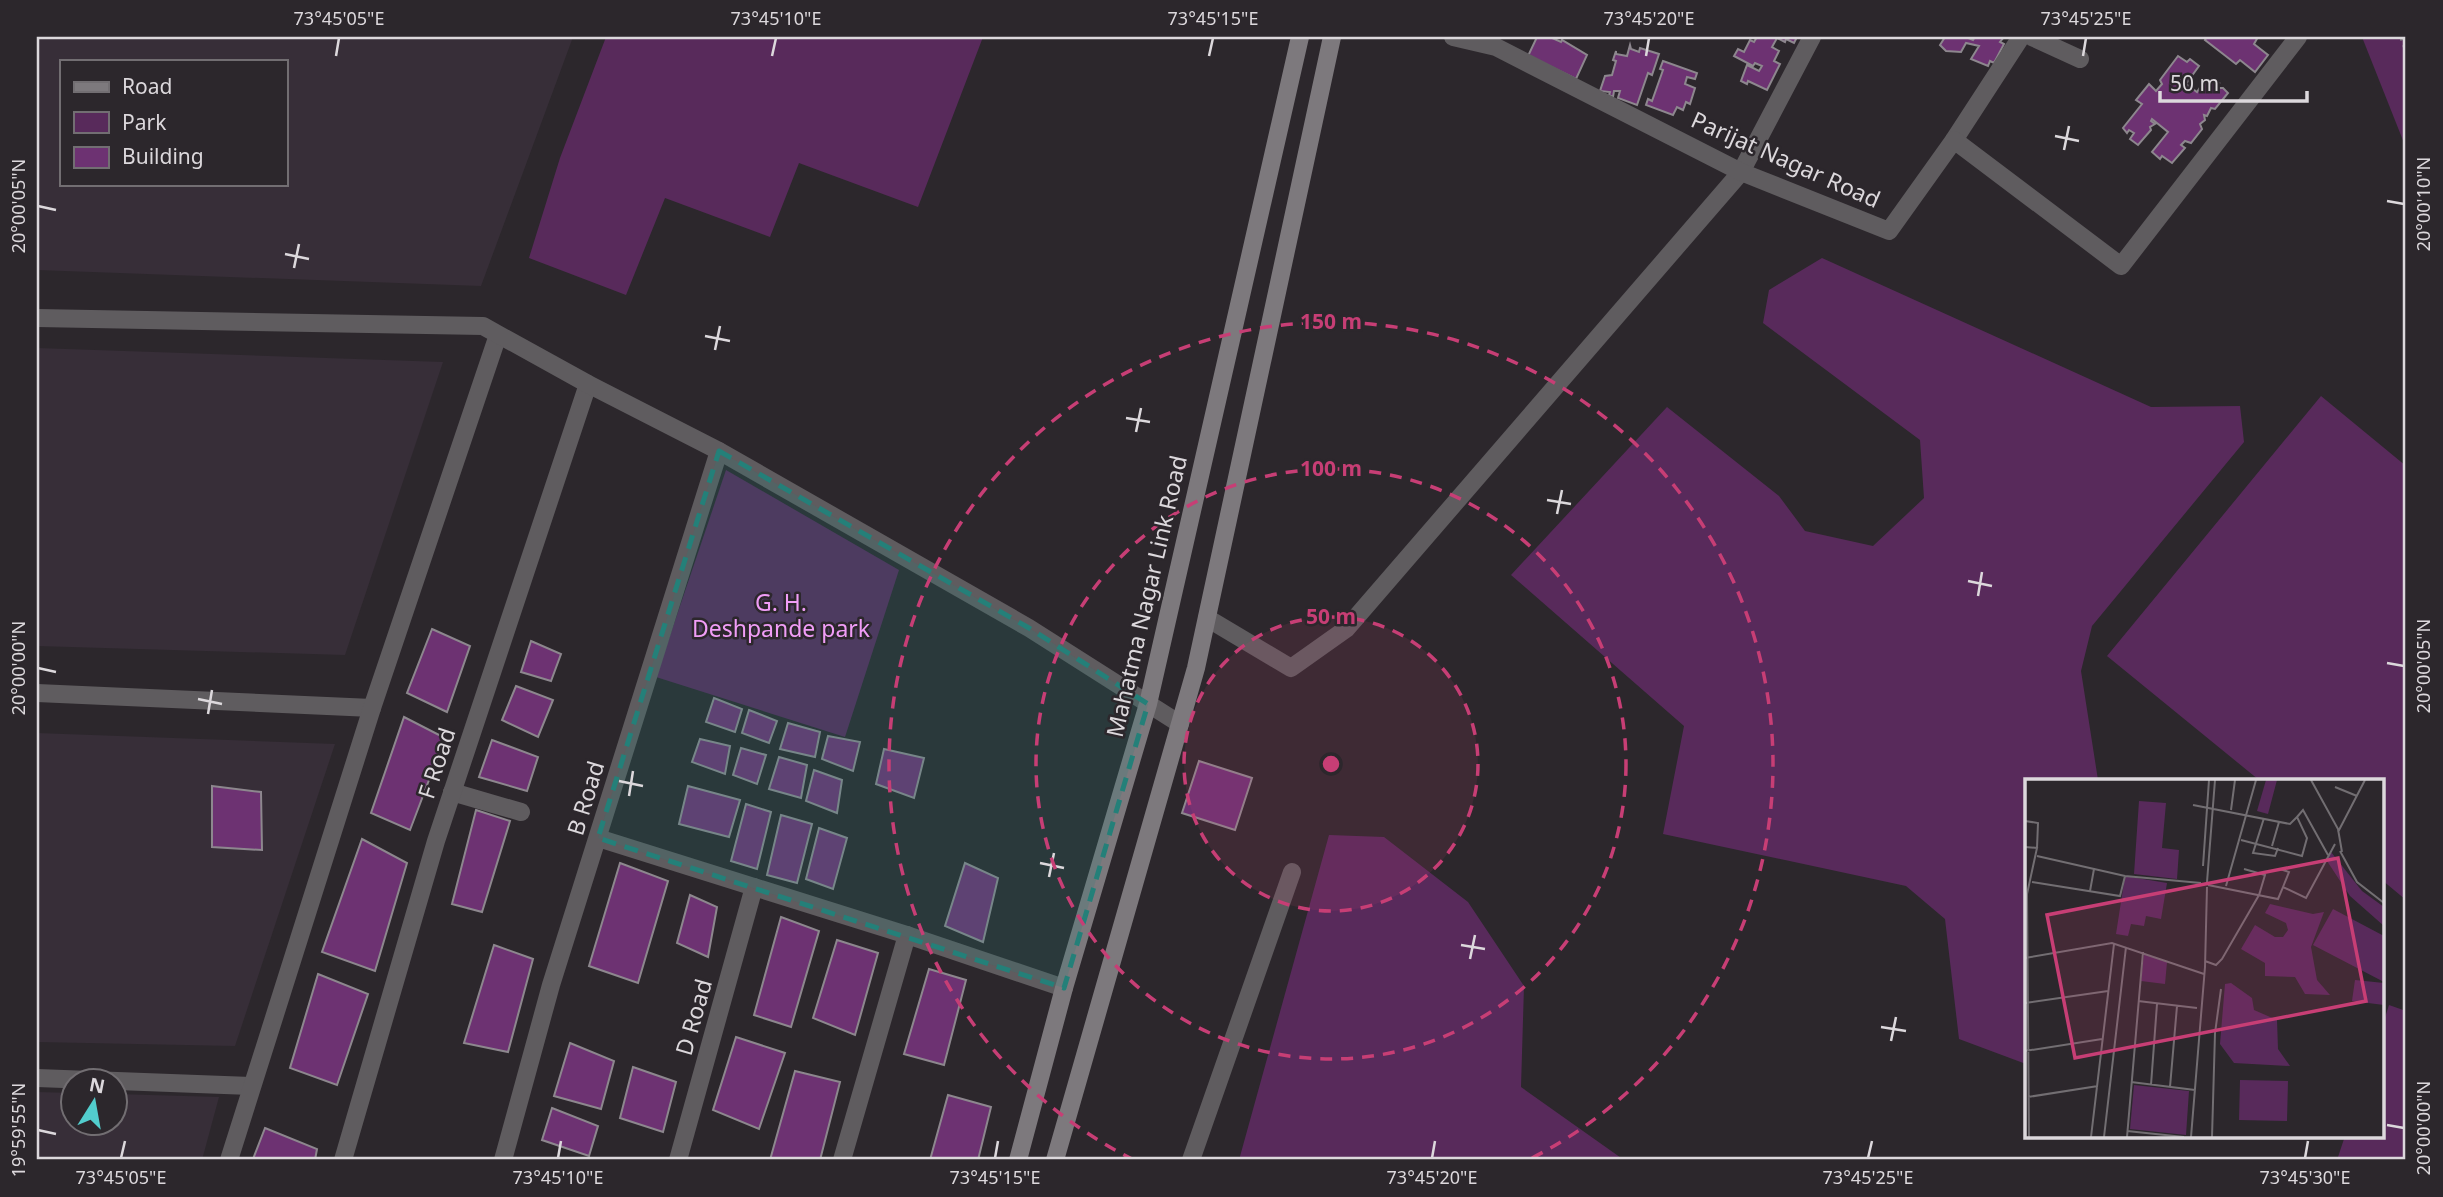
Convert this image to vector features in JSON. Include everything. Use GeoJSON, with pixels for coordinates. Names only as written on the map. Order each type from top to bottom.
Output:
{"type":"FeatureCollection","features":[{"type":"Feature","properties":{"kind":"main road","name":"Mahatma Nagar Link Road"},"geometry":{"type":"LineString","coordinates":[[1018,1160],[1064,988],[1148,704],[1300,37]]}},
{"type":"Feature","properties":{"kind":"main road"},"geometry":{"type":"LineString","coordinates":[[1055,1160],[1196,668],[1332,37]]}},
{"type":"Feature","properties":{"kind":"street","name":"Parijat Nagar Road"},"geometry":{"type":"LineString","coordinates":[[1453,37],[1498,42],[1741,172],[1888,230],[1954,140]]}},
{"type":"Feature","properties":{"kind":"street"},"geometry":{"type":"LineString","coordinates":[[1207,618],[1291,668],[1346,629],[1741,172],[1812,37]]}},
{"type":"Feature","properties":{"kind":"street"},"geometry":{"type":"LineString","coordinates":[[2021,37],[1954,140],[2121,266],[2298,37]]}},
{"type":"Feature","properties":{"kind":"street"},"geometry":{"type":"LineString","coordinates":[[2032,37],[2080,59]]}},
{"type":"Feature","properties":{"kind":"street"},"geometry":{"type":"LineString","coordinates":[[37,318],[483,326],[588,384],[719,451],[1028,628],[1180,724]]}},
{"type":"Feature","properties":{"kind":"street"},"geometry":{"type":"LineString","coordinates":[[229,1160],[372,708],[498,335]]}},
{"type":"Feature","properties":{"kind":"street","name":"F Road"},"geometry":{"type":"LineString","coordinates":[[343,1160],[436,841],[588,384]]}},
{"type":"Feature","properties":{"kind":"street","name":"B Road"},"geometry":{"type":"LineString","coordinates":[[503,1160],[551,985],[719,451]]}},
{"type":"Feature","properties":{"kind":"street"},"geometry":{"type":"LineString","coordinates":[[37,694],[372,708]]}},
{"type":"Feature","properties":{"kind":"street"},"geometry":{"type":"LineString","coordinates":[[452,792],[521,812]]}},
{"type":"Feature","properties":{"kind":"street"},"geometry":{"type":"LineString","coordinates":[[598,838],[907,935],[1064,988]]}},
{"type":"Feature","properties":{"kind":"street"},"geometry":{"type":"LineString","coordinates":[[1191,1160],[1292,872]]}},
{"type":"Feature","properties":{"kind":"street","name":"D Road"},"geometry":{"type":"LineString","coordinates":[[678,1160],[754,887]]}},
{"type":"Feature","properties":{"kind":"street"},"geometry":{"type":"LineString","coordinates":[[842,1160],[907,935]]}},
{"type":"Feature","properties":{"kind":"street"},"geometry":{"type":"LineString","coordinates":[[37,1078],[251,1086]]}},
{"type":"Feature","properties":{"kind":"path"},"geometry":{"type":"LineString","coordinates":[[2402,37],[2406,51]]}},
{"type":"Feature","properties":{"kind":"highlighted area"},"geometry":{"type":"Polygon","coordinates":[[[719,451],[1029,628],[1148,704],[1064,988],[598,838],[719,451]]]}},
{"type":"Feature","properties":{"kind":"shaded area"},"geometry":{"type":"Polygon","coordinates":[[[37,37],[573,37],[481,286],[37,270],[37,37]]]}},
{"type":"Feature","properties":{"kind":"shaded area"},"geometry":{"type":"Polygon","coordinates":[[[37,348],[443,362],[345,655],[37,646],[37,348]]]}},
{"type":"Feature","properties":{"kind":"shaded area"},"geometry":{"type":"Polygon","coordinates":[[[37,733],[335,744],[235,1046],[37,1042],[37,733]]]}},
{"type":"Feature","properties":{"kind":"shaded area"},"geometry":{"type":"Polygon","coordinates":[[[37,1092],[60,1093],[60,1138],[130,1138],[130,1094],[219,1097],[202,1160],[37,1160],[37,1092]]]}},
{"type":"Feature","properties":{"kind":"green space"},"geometry":{"type":"Polygon","coordinates":[[[606,37],[983,37],[918,207],[799,163],[770,237],[665,198],[626,295],[529,258],[560,158],[606,37]]]}},
{"type":"Feature","properties":{"kind":"green space"},"geometry":{"type":"Polygon","coordinates":[[[2362,37],[2406,37],[2406,148],[2362,37]]]}},
{"type":"Feature","properties":{"kind":"green space"},"geometry":{"type":"Polygon","coordinates":[[[1822,258],[2151,407],[2240,406],[2244,442],[2092,626],[2081,671],[2098,779],[2025,779],[2025,1064],[1959,1039],[1945,919],[1906,886],[1663,834],[1684,726],[1511,575],[1667,407],[1779,496],[1805,531],[1873,546],[1924,498],[1920,440],[1763,323],[1769,290],[1822,258]]]}},
{"type":"Feature","properties":{"kind":"green space"},"geometry":{"type":"Polygon","coordinates":[[[2321,396],[2406,466],[2406,900],[2384,882],[2384,779],[2258,779],[2107,656],[2321,396]]]}},
{"type":"Feature","properties":{"kind":"green space","name":"G. H. Deshpande park"},"geometry":{"type":"Polygon","coordinates":[[[726,470],[899,570],[845,737],[656,677],[726,470]]]}},
{"type":"Feature","properties":{"kind":"green space"},"geometry":{"type":"Polygon","coordinates":[[[1329,835],[1384,837],[1468,902],[1524,986],[1521,1087],[1624,1160],[1239,1160],[1329,835]]]}},
{"type":"Feature","properties":{"kind":"green space"},"geometry":{"type":"Polygon","coordinates":[[[2389,1005],[2406,1011],[2406,1160],[2337,1160],[2344,1138],[2384,1138],[2384,1021],[2389,1005]]]}},
{"type":"Feature","properties":{"kind":"building"},"geometry":{"type":"Polygon","coordinates":[[[1537,37],[1550,37],[1561,42],[1562,40],[1587,55],[1576,79],[1528,56],[1537,37]]]}},
{"type":"Feature","properties":{"kind":"building"},"geometry":{"type":"Polygon","coordinates":[[[1757,37],[1797,37],[1794,43],[1777,38],[1772,47],[1779,51],[1774,61],[1780,64],[1767,90],[1748,81],[1747,84],[1741,81],[1747,65],[1759,71],[1762,66],[1755,63],[1753,66],[1734,56],[1738,49],[1744,52],[1750,40],[1754,42],[1757,37]]]}},
{"type":"Feature","properties":{"kind":"building"},"geometry":{"type":"Polygon","coordinates":[[[1945,37],[1966,37],[1973,40],[1975,37],[2004,37],[2000,42],[2004,44],[1994,63],[1990,61],[1988,66],[1971,59],[1979,46],[1966,43],[1961,52],[1946,51],[1940,45],[1945,37]]]}},
{"type":"Feature","properties":{"kind":"building"},"geometry":{"type":"Polygon","coordinates":[[[2207,37],[2258,37],[2254,44],[2268,55],[2255,72],[2240,60],[2236,64],[2205,40],[2207,37]]]}},
{"type":"Feature","properties":{"kind":"building"},"geometry":{"type":"Polygon","coordinates":[[[1630,45],[1631,49],[1639,52],[1640,48],[1659,54],[1652,75],[1648,73],[1637,105],[1618,98],[1620,91],[1614,91],[1613,97],[1609,95],[1610,92],[1600,91],[1605,76],[1612,75],[1616,51],[1616,54],[1627,56],[1630,45]]]}},
{"type":"Feature","properties":{"kind":"building"},"geometry":{"type":"Polygon","coordinates":[[[2178,56],[2187,62],[2190,59],[2199,66],[2186,84],[2197,92],[2205,80],[2212,78],[2219,83],[2215,86],[2217,88],[2223,88],[2228,93],[2215,109],[2211,108],[2207,116],[2204,115],[2205,120],[2200,124],[2202,129],[2191,143],[2185,141],[2181,145],[2185,148],[2172,163],[2162,156],[2160,159],[2152,152],[2168,132],[2152,119],[2155,124],[2138,145],[2130,139],[2134,133],[2129,130],[2127,133],[2123,128],[2142,104],[2136,100],[2149,84],[2156,91],[2162,84],[2160,80],[2178,56]]]}},
{"type":"Feature","properties":{"kind":"building"},"geometry":{"type":"Polygon","coordinates":[[[1663,61],[1697,73],[1695,79],[1687,77],[1685,84],[1695,88],[1690,104],[1686,102],[1683,110],[1677,107],[1673,115],[1646,105],[1648,99],[1652,101],[1663,70],[1660,69],[1663,61]]]}},
{"type":"Feature","properties":{"kind":"building"},"geometry":{"type":"Polygon","coordinates":[[[432,629],[470,646],[447,712],[407,693],[432,629]]]}},
{"type":"Feature","properties":{"kind":"building"},"geometry":{"type":"Polygon","coordinates":[[[531,641],[561,654],[551,681],[521,672],[531,641]]]}},
{"type":"Feature","properties":{"kind":"building"},"geometry":{"type":"Polygon","coordinates":[[[516,686],[553,700],[538,737],[502,720],[516,686]]]}},
{"type":"Feature","properties":{"kind":"building"},"geometry":{"type":"Polygon","coordinates":[[[714,698],[742,709],[735,732],[706,722],[714,698]]]}},
{"type":"Feature","properties":{"kind":"building"},"geometry":{"type":"Polygon","coordinates":[[[749,710],[777,721],[769,743],[742,733],[749,710]]]}},
{"type":"Feature","properties":{"kind":"building"},"geometry":{"type":"Polygon","coordinates":[[[404,717],[445,738],[410,830],[371,813],[404,717]]]}},
{"type":"Feature","properties":{"kind":"building"},"geometry":{"type":"Polygon","coordinates":[[[788,723],[820,732],[815,757],[780,749],[788,723]]]}},
{"type":"Feature","properties":{"kind":"building"},"geometry":{"type":"Polygon","coordinates":[[[828,736],[860,742],[853,771],[822,759],[828,736]]]}},
{"type":"Feature","properties":{"kind":"building"},"geometry":{"type":"Polygon","coordinates":[[[700,739],[730,746],[725,774],[692,762],[700,739]]]}},
{"type":"Feature","properties":{"kind":"building"},"geometry":{"type":"Polygon","coordinates":[[[492,740],[538,757],[527,791],[479,777],[492,740]]]}},
{"type":"Feature","properties":{"kind":"building"},"geometry":{"type":"Polygon","coordinates":[[[741,748],[766,755],[757,784],[733,775],[741,748]]]}},
{"type":"Feature","properties":{"kind":"building"},"geometry":{"type":"Polygon","coordinates":[[[884,749],[924,758],[914,798],[876,784],[884,749]]]}},
{"type":"Feature","properties":{"kind":"building"},"geometry":{"type":"Polygon","coordinates":[[[779,757],[807,765],[801,798],[769,789],[779,757]]]}},
{"type":"Feature","properties":{"kind":"building"},"geometry":{"type":"Polygon","coordinates":[[[1199,761],[1252,778],[1235,830],[1182,813],[1199,761]]]}},
{"type":"Feature","properties":{"kind":"building"},"geometry":{"type":"Polygon","coordinates":[[[814,770],[842,780],[837,813],[806,801],[814,770]]]}},
{"type":"Feature","properties":{"kind":"building"},"geometry":{"type":"Polygon","coordinates":[[[212,786],[261,792],[262,850],[212,847],[212,786]]]}},
{"type":"Feature","properties":{"kind":"building"},"geometry":{"type":"Polygon","coordinates":[[[688,786],[740,800],[729,837],[679,824],[688,786]]]}},
{"type":"Feature","properties":{"kind":"building"},"geometry":{"type":"Polygon","coordinates":[[[746,804],[771,812],[757,869],[731,861],[746,804]]]}},
{"type":"Feature","properties":{"kind":"building"},"geometry":{"type":"Polygon","coordinates":[[[476,810],[510,821],[482,912],[452,904],[476,810]]]}},
{"type":"Feature","properties":{"kind":"building"},"geometry":{"type":"Polygon","coordinates":[[[781,815],[812,824],[797,883],[767,875],[781,815]]]}},
{"type":"Feature","properties":{"kind":"building"},"geometry":{"type":"Polygon","coordinates":[[[819,828],[847,838],[833,889],[806,879],[819,828]]]}},
{"type":"Feature","properties":{"kind":"building"},"geometry":{"type":"Polygon","coordinates":[[[362,839],[407,863],[375,971],[322,952],[362,839]]]}},
{"type":"Feature","properties":{"kind":"building"},"geometry":{"type":"Polygon","coordinates":[[[620,863],[668,881],[638,983],[589,966],[620,863]]]}},
{"type":"Feature","properties":{"kind":"building"},"geometry":{"type":"Polygon","coordinates":[[[965,863],[998,878],[983,942],[945,926],[965,863]]]}},
{"type":"Feature","properties":{"kind":"building"},"geometry":{"type":"Polygon","coordinates":[[[690,895],[717,907],[708,957],[677,943],[690,895]]]}},
{"type":"Feature","properties":{"kind":"building"},"geometry":{"type":"Polygon","coordinates":[[[781,917],[819,931],[791,1027],[754,1015],[781,917]]]}},
{"type":"Feature","properties":{"kind":"building"},"geometry":{"type":"Polygon","coordinates":[[[837,940],[878,953],[855,1035],[813,1018],[837,940]]]}},
{"type":"Feature","properties":{"kind":"building"},"geometry":{"type":"Polygon","coordinates":[[[494,945],[533,959],[508,1052],[464,1043],[494,945]]]}},
{"type":"Feature","properties":{"kind":"building"},"geometry":{"type":"Polygon","coordinates":[[[929,969],[966,980],[944,1065],[904,1054],[929,969]]]}},
{"type":"Feature","properties":{"kind":"building"},"geometry":{"type":"Polygon","coordinates":[[[318,974],[368,994],[337,1085],[290,1068],[318,974]]]}},
{"type":"Feature","properties":{"kind":"building"},"geometry":{"type":"Polygon","coordinates":[[[736,1037],[785,1053],[759,1129],[713,1110],[736,1037]]]}},
{"type":"Feature","properties":{"kind":"building"},"geometry":{"type":"Polygon","coordinates":[[[570,1043],[614,1061],[601,1109],[554,1096],[570,1043]]]}},
{"type":"Feature","properties":{"kind":"building"},"geometry":{"type":"Polygon","coordinates":[[[633,1067],[676,1082],[663,1132],[620,1118],[633,1067]]]}},
{"type":"Feature","properties":{"kind":"building"},"geometry":{"type":"Polygon","coordinates":[[[795,1071],[840,1082],[820,1160],[770,1160],[795,1071]]]}},
{"type":"Feature","properties":{"kind":"building"},"geometry":{"type":"Polygon","coordinates":[[[948,1095],[991,1107],[978,1160],[930,1160],[948,1095]]]}},
{"type":"Feature","properties":{"kind":"building"},"geometry":{"type":"Polygon","coordinates":[[[552,1108],[598,1126],[589,1156],[542,1140],[552,1108]]]}},
{"type":"Feature","properties":{"kind":"building"},"geometry":{"type":"Polygon","coordinates":[[[265,1128],[317,1149],[315,1160],[253,1159],[265,1128]]]}}]}
